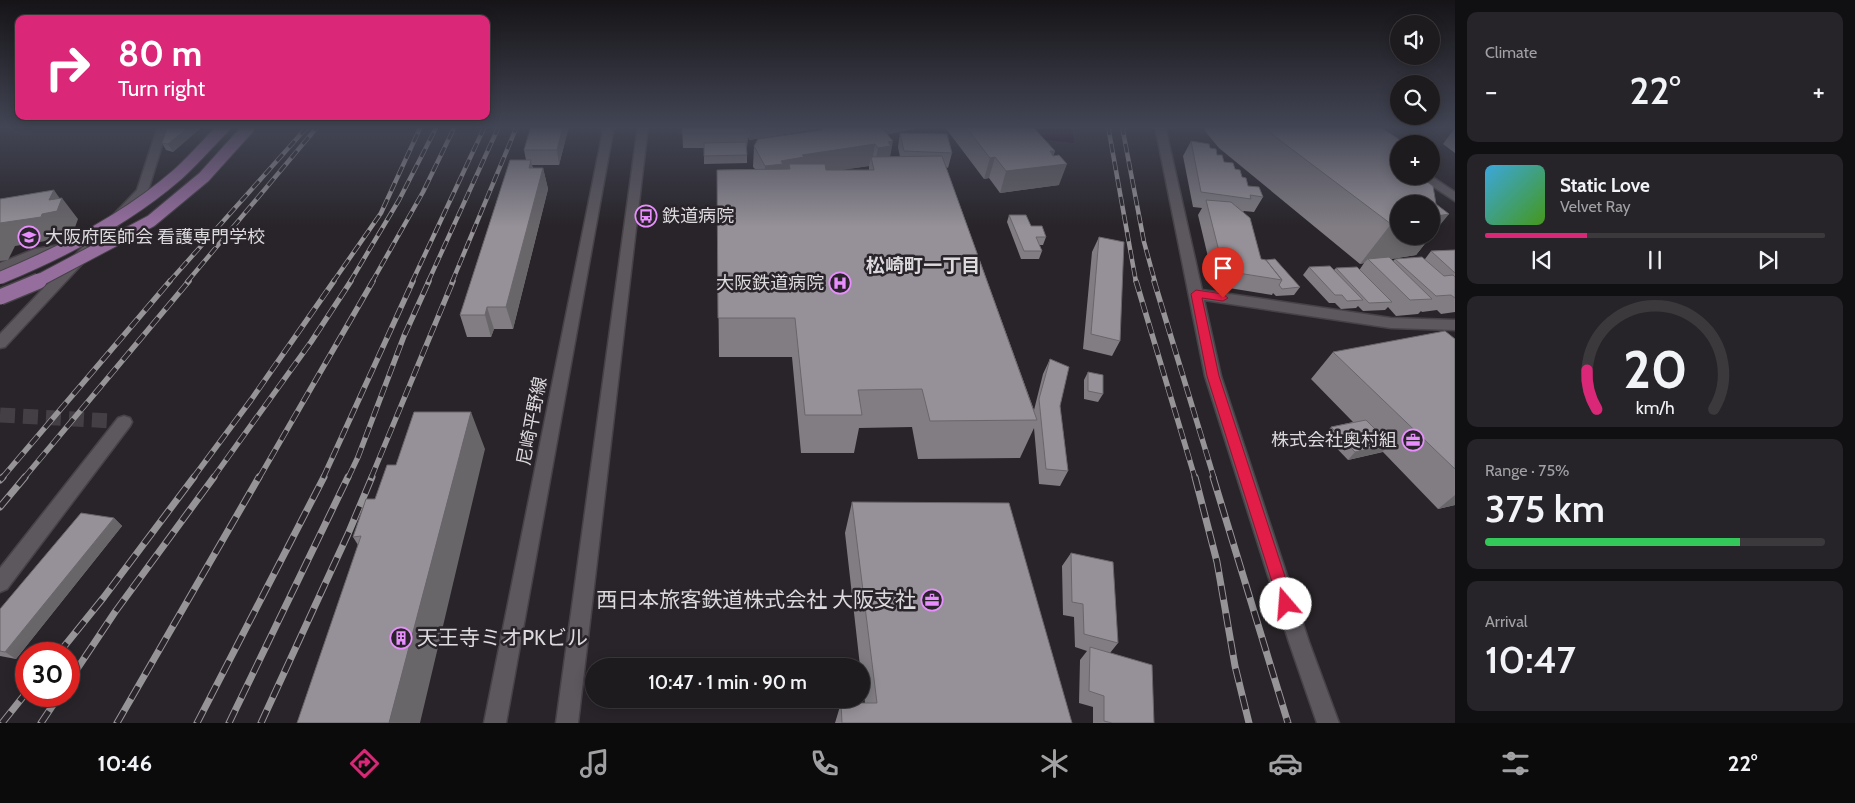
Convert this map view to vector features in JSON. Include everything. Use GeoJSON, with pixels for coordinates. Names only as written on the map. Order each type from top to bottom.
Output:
{"type":"FeatureCollection","features":[{"type":"Feature","properties":{"kind":"main road"},"geometry":{"type":"LineString","coordinates":[[0,278],[33,265],[129,213],[177,175],[192,160]]}},
{"type":"Feature","properties":{"kind":"main road"},"geometry":{"type":"LineString","coordinates":[[0,297],[50,277],[151,221],[204,177],[220,160]]}},
{"type":"Feature","properties":{"kind":"street"},"geometry":{"type":"LineString","coordinates":[[0,343],[143,191],[153,160]]}},
{"type":"Feature","properties":{"kind":"street","name":"尼崎平野線"},"geometry":{"type":"LineString","coordinates":[[495,723],[603,160]]}},
{"type":"Feature","properties":{"kind":"street"},"geometry":{"type":"LineString","coordinates":[[568,723],[639,160]]}},
{"type":"Feature","properties":{"kind":"street"},"geometry":{"type":"LineString","coordinates":[[1167,160],[1213,376],[1299,642],[1328,723]]}},
{"type":"Feature","properties":{"kind":"street"},"geometry":{"type":"LineString","coordinates":[[1437,185],[1455,197]]}},
{"type":"Feature","properties":{"kind":"street"},"geometry":{"type":"LineString","coordinates":[[0,268],[40,252],[92,245]]}},
{"type":"Feature","properties":{"kind":"street"},"geometry":{"type":"LineString","coordinates":[[1196,294],[1391,324],[1455,325]]}},
{"type":"Feature","properties":{"kind":"street"},"geometry":{"type":"LineString","coordinates":[[0,583],[124,422],[113,421]]}},
{"type":"Feature","properties":{"kind":"building"},"geometry":{"type":"Polygon","coordinates":[[[510,160],[531,160],[529,168],[543,168],[506,307],[487,307],[485,315],[460,315],[510,160]]]}},
{"type":"Feature","properties":{"kind":"building"},"geometry":{"type":"Polygon","coordinates":[[[762,160],[788,160],[781,161],[783,164],[765,166],[762,160]]]}},
{"type":"Feature","properties":{"kind":"building","name":"大阪鉄道病院"},"geometry":{"type":"Polygon","coordinates":[[[872,160],[943,160],[1037,420],[930,421],[922,389],[858,390],[862,415],[805,415],[795,318],[718,318],[717,170],[790,169],[789,164],[825,164],[826,170],[874,170],[872,160]]]}},
{"type":"Feature","properties":{"kind":"building"},"geometry":{"type":"Polygon","coordinates":[[[997,160],[1063,160],[1067,164],[1006,171],[997,160]]]}},
{"type":"Feature","properties":{"kind":"building"},"geometry":{"type":"Polygon","coordinates":[[[1195,160],[1223,160],[1224,162],[1233,163],[1235,169],[1240,170],[1242,177],[1246,178],[1248,186],[1259,187],[1263,197],[1250,195],[1251,199],[1201,192],[1195,160]]]}},
{"type":"Feature","properties":{"kind":"building"},"geometry":{"type":"Polygon","coordinates":[[[1306,160],[1390,160],[1390,185],[1433,186],[1434,195],[1390,195],[1390,223],[1306,160]]]}},
{"type":"Feature","properties":{"kind":"building"},"geometry":{"type":"Polygon","coordinates":[[[54,190],[49,200],[62,198],[57,211],[42,214],[41,217],[0,223],[0,199],[54,190]]]}},
{"type":"Feature","properties":{"kind":"building"},"geometry":{"type":"Polygon","coordinates":[[[1206,200],[1231,202],[1250,218],[1261,259],[1266,260],[1282,280],[1238,273],[1237,268],[1223,267],[1206,200]]]}},
{"type":"Feature","properties":{"kind":"building"},"geometry":{"type":"Polygon","coordinates":[[[1440,207],[1449,214],[1440,216],[1440,207]]]}},
{"type":"Feature","properties":{"kind":"building"},"geometry":{"type":"Polygon","coordinates":[[[1009,215],[1026,215],[1031,226],[1042,226],[1046,237],[1036,237],[1042,251],[1024,251],[1009,215]]]}},
{"type":"Feature","properties":{"kind":"building"},"geometry":{"type":"Polygon","coordinates":[[[1099,237],[1124,242],[1120,341],[1091,334],[1099,237]]]}},
{"type":"Feature","properties":{"kind":"building"},"geometry":{"type":"Polygon","coordinates":[[[1455,250],[1455,273],[1431,251],[1455,250]]]}},
{"type":"Feature","properties":{"kind":"building"},"geometry":{"type":"Polygon","coordinates":[[[1389,257],[1432,299],[1410,300],[1368,259],[1389,257]]]}},
{"type":"Feature","properties":{"kind":"building"},"geometry":{"type":"Polygon","coordinates":[[[1422,257],[1444,276],[1453,275],[1455,277],[1455,298],[1451,295],[1436,296],[1395,259],[1422,257]]]}},
{"type":"Feature","properties":{"kind":"building"},"geometry":{"type":"Polygon","coordinates":[[[1275,259],[1300,287],[1282,289],[1279,285],[1282,280],[1266,260],[1275,259]]]}},
{"type":"Feature","properties":{"kind":"building"},"geometry":{"type":"Polygon","coordinates":[[[1330,266],[1363,300],[1347,301],[1342,295],[1335,295],[1309,267],[1330,266]]]}},
{"type":"Feature","properties":{"kind":"building"},"geometry":{"type":"Polygon","coordinates":[[[1357,267],[1392,302],[1369,303],[1336,268],[1357,267]]]}},
{"type":"Feature","properties":{"kind":"building"},"geometry":{"type":"Polygon","coordinates":[[[1445,331],[1455,339],[1455,469],[1333,352],[1445,331]]]}},
{"type":"Feature","properties":{"kind":"building"},"geometry":{"type":"Polygon","coordinates":[[[1050,359],[1069,367],[1060,406],[1068,471],[1046,469],[1039,399],[1050,359]]]}},
{"type":"Feature","properties":{"kind":"building"},"geometry":{"type":"Polygon","coordinates":[[[1088,372],[1103,375],[1103,394],[1088,391],[1088,372]]]}},
{"type":"Feature","properties":{"kind":"building"},"geometry":{"type":"Polygon","coordinates":[[[414,412],[471,412],[389,723],[297,723],[361,536],[353,537],[366,499],[375,499],[387,465],[396,465],[414,412]]]}},
{"type":"Feature","properties":{"kind":"building"},"geometry":{"type":"Polygon","coordinates":[[[1366,420],[1390,444],[1355,452],[1331,427],[1366,420]]]}},
{"type":"Feature","properties":{"kind":"building","name":"西日本旅客鉄道株式会社 大阪支社"},"geometry":{"type":"Polygon","coordinates":[[[852,502],[1009,503],[1072,723],[842,723],[841,708],[870,708],[870,703],[877,703],[852,502]]]}},
{"type":"Feature","properties":{"kind":"building"},"geometry":{"type":"Polygon","coordinates":[[[81,513],[114,518],[5,652],[0,651],[0,609],[81,513]]]}},
{"type":"Feature","properties":{"kind":"building"},"geometry":{"type":"Polygon","coordinates":[[[1071,553],[1113,562],[1118,643],[1084,634],[1083,604],[1072,602],[1071,553]]]}},
{"type":"Feature","properties":{"kind":"building"},"geometry":{"type":"Polygon","coordinates":[[[1090,647],[1152,665],[1154,723],[1112,723],[1104,721],[1104,696],[1089,691],[1090,647]]]}},
{"type":"Feature","properties":{"kind":"tunnel"},"geometry":{"type":"LineString","coordinates":[[0,415],[113,421]]}},
{"type":"Feature","properties":{"kind":"railway"},"geometry":{"type":"LineString","coordinates":[[169,282],[278,160]]}},
{"type":"Feature","properties":{"kind":"railway"},"geometry":{"type":"LineString","coordinates":[[187,282],[290,160]]}},
{"type":"Feature","properties":{"kind":"railway"},"geometry":{"type":"LineString","coordinates":[[333,282],[381,213],[405,160]]}},
{"type":"Feature","properties":{"kind":"railway"},"geometry":{"type":"LineString","coordinates":[[350,282],[399,200],[420,160]]}},
{"type":"Feature","properties":{"kind":"railway"},"geometry":{"type":"LineString","coordinates":[[372,282],[423,192],[439,160]]}},
{"type":"Feature","properties":{"kind":"railway"},"geometry":{"type":"LineString","coordinates":[[412,282],[469,160]]}},
{"type":"Feature","properties":{"kind":"railway"},"geometry":{"type":"LineString","coordinates":[[428,282],[484,160]]}},
{"type":"Feature","properties":{"kind":"railway"},"geometry":{"type":"LineString","coordinates":[[452,282],[503,160]]}},
{"type":"Feature","properties":{"kind":"railway"},"geometry":{"type":"LineString","coordinates":[[1114,160],[1136,282]]}},
{"type":"Feature","properties":{"kind":"railway"},"geometry":{"type":"LineString","coordinates":[[1128,160],[1144,242],[1155,282]]}},
{"type":"Feature","properties":{"kind":"railway"},"geometry":{"type":"LineString","coordinates":[[2,478],[170,281]]}},
{"type":"Feature","properties":{"kind":"railway"},"geometry":{"type":"LineString","coordinates":[[24,478],[189,281]]}},
{"type":"Feature","properties":{"kind":"railway"},"geometry":{"type":"LineString","coordinates":[[193,478],[251,400],[334,281]]}},
{"type":"Feature","properties":{"kind":"railway"},"geometry":{"type":"LineString","coordinates":[[213,478],[311,342],[351,281]]}},
{"type":"Feature","properties":{"kind":"railway"},"geometry":{"type":"LineString","coordinates":[[259,478],[373,281]]}},
{"type":"Feature","properties":{"kind":"railway"},"geometry":{"type":"LineString","coordinates":[[323,478],[413,281]]}},
{"type":"Feature","properties":{"kind":"railway"},"geometry":{"type":"LineString","coordinates":[[348,478],[358,457],[404,336],[429,281]]}},
{"type":"Feature","properties":{"kind":"railway"},"geometry":{"type":"LineString","coordinates":[[371,478],[453,281]]}},
{"type":"Feature","properties":{"kind":"railway"},"geometry":{"type":"LineString","coordinates":[[1136,281],[1195,478]]}},
{"type":"Feature","properties":{"kind":"railway"},"geometry":{"type":"LineString","coordinates":[[1154,281],[1214,478]]}},
{"type":"Feature","properties":{"kind":"railway"},"geometry":{"type":"LineString","coordinates":[[0,507],[25,477]]}},
{"type":"Feature","properties":{"kind":"railway"},"geometry":{"type":"LineString","coordinates":[[68,642],[194,477]]}},
{"type":"Feature","properties":{"kind":"railway"},"geometry":{"type":"LineString","coordinates":[[80,664],[115,612],[214,477]]}},
{"type":"Feature","properties":{"kind":"railway"},"geometry":{"type":"LineString","coordinates":[[117,723],[259,477]]}},
{"type":"Feature","properties":{"kind":"railway"},"geometry":{"type":"LineString","coordinates":[[197,723],[324,477]]}},
{"type":"Feature","properties":{"kind":"railway"},"geometry":{"type":"LineString","coordinates":[[229,723],[348,477]]}},
{"type":"Feature","properties":{"kind":"railway"},"geometry":{"type":"LineString","coordinates":[[261,723],[348,534],[372,477]]}},
{"type":"Feature","properties":{"kind":"railway"},"geometry":{"type":"LineString","coordinates":[[1195,477],[1217,562],[1235,666],[1249,723]]}},
{"type":"Feature","properties":{"kind":"railway"},"geometry":{"type":"LineString","coordinates":[[1213,477],[1288,723]]}},
{"type":"Feature","properties":{"kind":"railway"},"geometry":{"type":"LineString","coordinates":[[2,723],[15,707]]}},
{"type":"Feature","properties":{"kind":"railway"},"geometry":{"type":"LineString","coordinates":[[41,723],[52,707]]}},
{"type":"Feature","properties":{"kind":"place","name":"鉄道病院"},"geometry":{"type":"Point","coordinates":[646,216]}},
{"type":"Feature","properties":{"kind":"place","name":"大阪府医師会 看護専門学校"},"geometry":{"type":"Point","coordinates":[29,237]}},
{"type":"Feature","properties":{"kind":"place","name":"大阪鉄道病院"},"geometry":{"type":"Point","coordinates":[840,283]}},
{"type":"Feature","properties":{"kind":"place","name":"株式会社奥村組"},"geometry":{"type":"Point","coordinates":[1413,440]}},
{"type":"Feature","properties":{"kind":"place","name":"西日本旅客鉄道株式会社 大阪支社"},"geometry":{"type":"Point","coordinates":[932,600]}},
{"type":"Feature","properties":{"kind":"place","name":"天王寺ミオPKビル"},"geometry":{"type":"Point","coordinates":[401,638]}},
{"type":"Feature","properties":{"kind":"district","name":"松崎町一丁目"},"geometry":{"type":"Point","coordinates":[923,265]}},
{"type":"Feature","properties":{"kind":"route"},"geometry":{"type":"LineString","coordinates":[[1223,298],[1196,294],[1213,376],[1286,604]]}}]}
